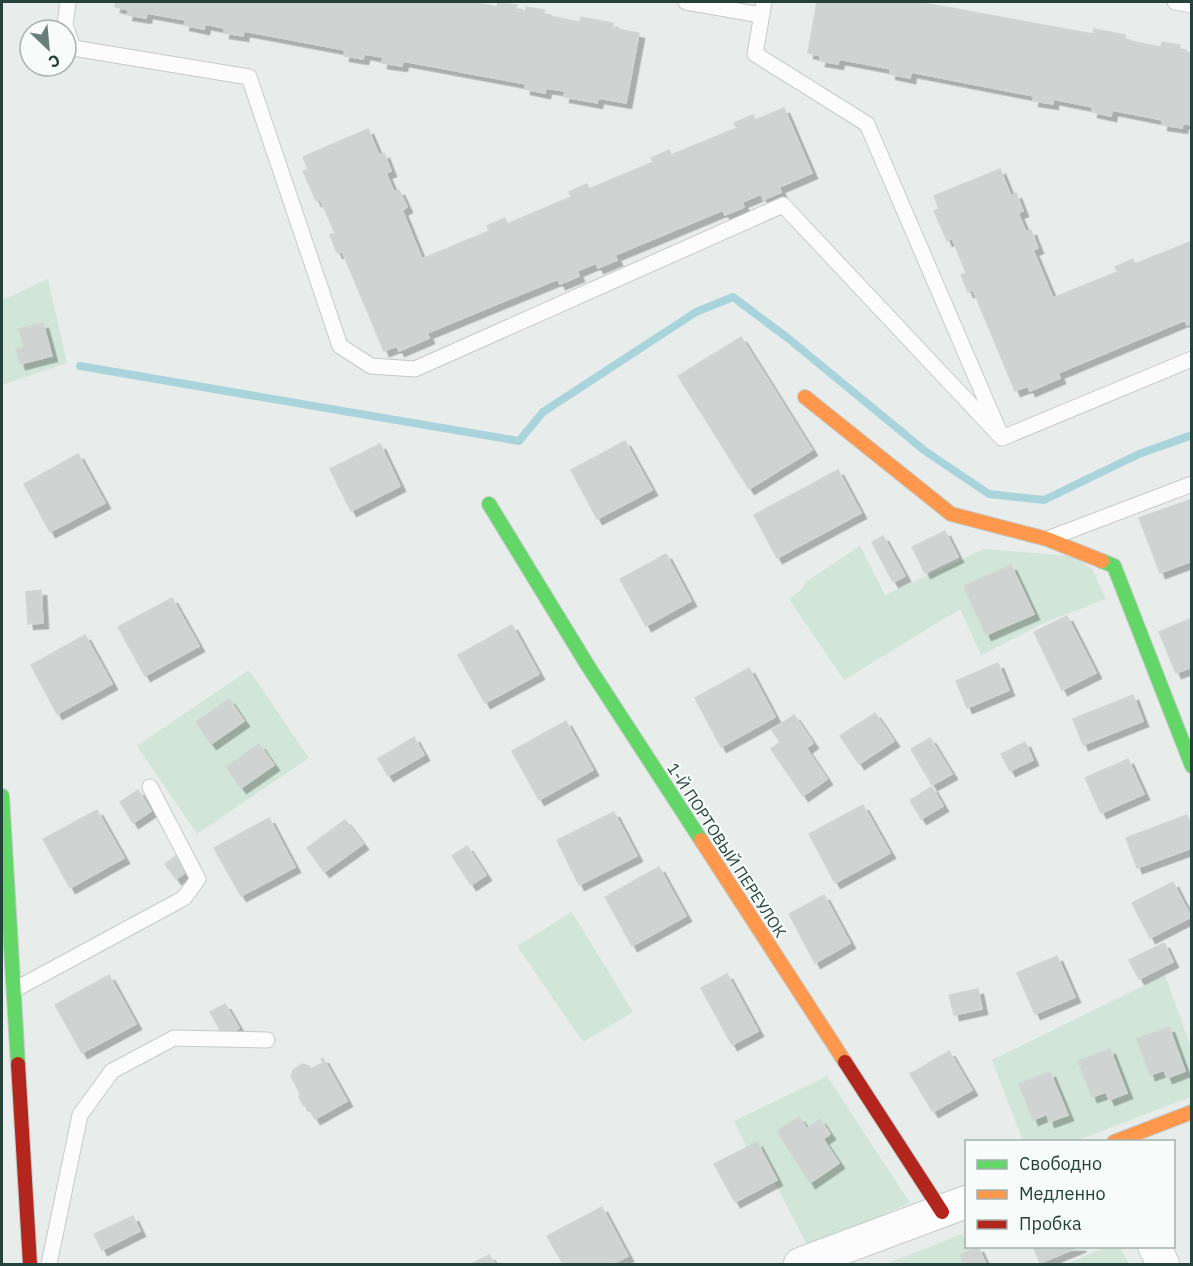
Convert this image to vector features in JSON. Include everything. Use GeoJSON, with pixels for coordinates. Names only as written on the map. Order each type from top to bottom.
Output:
{"type":"FeatureCollection","features":[{"type":"Feature","properties":{"kind":"street"},"geometry":{"type":"LineString","coordinates":[[805,397],[951,514],[1047,539],[1114,566],[1191,766]]}},
{"type":"Feature","properties":{"kind":"street","name":"1-Й ПОРТОВЫЙ ПЕРЕУЛОК"},"geometry":{"type":"LineString","coordinates":[[489,504],[588,666],[954,1207]]}},
{"type":"Feature","properties":{"kind":"street"},"geometry":{"type":"LineString","coordinates":[[2,796],[30,1264]]}},
{"type":"Feature","properties":{"kind":"street"},"geometry":{"type":"LineString","coordinates":[[1119,1140],[1191,1112]]}},
{"type":"Feature","properties":{"kind":"street"},"geometry":{"type":"LineString","coordinates":[[800,1264],[954,1207]]}},
{"type":"Feature","properties":{"kind":"street"},"geometry":{"type":"LineString","coordinates":[[1155,1248],[1163,1264]]}},
{"type":"Feature","properties":{"kind":"lane"},"geometry":{"type":"LineString","coordinates":[[68,2],[65,25],[73,48],[249,76],[340,346],[371,366],[415,369],[783,205],[1002,438]]}},
{"type":"Feature","properties":{"kind":"lane"},"geometry":{"type":"LineString","coordinates":[[686,2],[763,8],[755,54],[867,124],[1002,438]]}},
{"type":"Feature","properties":{"kind":"lane"},"geometry":{"type":"LineString","coordinates":[[1175,2],[1191,5]]}},
{"type":"Feature","properties":{"kind":"lane"},"geometry":{"type":"LineString","coordinates":[[1002,438],[1191,359]]}},
{"type":"Feature","properties":{"kind":"lane"},"geometry":{"type":"LineString","coordinates":[[1047,539],[1191,484]]}},
{"type":"Feature","properties":{"kind":"lane"},"geometry":{"type":"LineString","coordinates":[[14,990],[184,898],[198,879],[150,787]]}},
{"type":"Feature","properties":{"kind":"lane"},"geometry":{"type":"LineString","coordinates":[[49,1264],[80,1115],[112,1071],[174,1038],[267,1040]]}},
{"type":"Feature","properties":{"kind":"green space"},"geometry":{"type":"Polygon","coordinates":[[[48,279],[67,363],[2,385],[2,300],[48,279]]]}},
{"type":"Feature","properties":{"kind":"green space"},"geometry":{"type":"Polygon","coordinates":[[[860,546],[885,595],[984,549],[1073,556],[1092,569],[1106,599],[1046,622],[981,655],[960,609],[844,680],[789,599],[801,590],[806,582],[860,546]]]}},
{"type":"Feature","properties":{"kind":"green space"},"geometry":{"type":"Polygon","coordinates":[[[249,670],[309,758],[197,834],[137,746],[249,670]]]}},
{"type":"Feature","properties":{"kind":"green space"},"geometry":{"type":"Polygon","coordinates":[[[572,912],[633,1012],[583,1042],[517,946],[572,912]]]}},
{"type":"Feature","properties":{"kind":"green space"},"geometry":{"type":"Polygon","coordinates":[[[1165,975],[1191,1047],[1191,1097],[1078,1140],[1023,1140],[992,1060],[1165,975]]]}},
{"type":"Feature","properties":{"kind":"green space"},"geometry":{"type":"Polygon","coordinates":[[[827,1076],[910,1203],[808,1247],[755,1144],[747,1148],[734,1121],[827,1076]]]}},
{"type":"Feature","properties":{"kind":"green space"},"geometry":{"type":"Polygon","coordinates":[[[962,1234],[965,1248],[969,1248],[978,1264],[886,1264],[962,1234]]]}},
{"type":"Feature","properties":{"kind":"green space"},"geometry":{"type":"Polygon","coordinates":[[[1104,1248],[1121,1248],[1129,1264],[1066,1264],[1104,1248]]]}},
{"type":"Feature","properties":{"kind":"building"},"geometry":{"type":"Polygon","coordinates":[[[116,2],[474,2],[497,7],[498,2],[517,5],[516,10],[525,12],[526,7],[545,10],[543,15],[580,22],[581,17],[613,23],[612,28],[639,33],[626,103],[598,98],[597,103],[564,97],[565,91],[546,88],[545,93],[525,89],[526,84],[403,61],[402,66],[382,63],[383,57],[364,54],[363,59],[344,56],[345,50],[244,31],[243,36],[224,33],[225,28],[205,24],[204,29],[184,25],[186,20],[147,13],[146,18],[127,15],[129,10],[115,7],[116,2]]]}},
{"type":"Feature","properties":{"kind":"building"},"geometry":{"type":"Polygon","coordinates":[[[817,2],[918,2],[1093,34],[1094,29],[1125,35],[1125,40],[1161,47],[1162,42],[1180,45],[1179,50],[1192,53],[1192,125],[1183,123],[1182,128],[1162,125],[1163,120],[1112,110],[1111,116],[1092,112],[1093,107],[1053,99],[1053,104],[1033,101],[1034,96],[911,72],[910,78],[890,74],[891,69],[839,59],[838,64],[820,61],[821,56],[808,53],[817,2]]]}},
{"type":"Feature","properties":{"kind":"building"},"geometry":{"type":"Polygon","coordinates":[[[784,108],[812,173],[779,187],[781,192],[763,200],[761,194],[742,202],[744,207],[725,215],[723,210],[615,255],[617,260],[598,268],[596,263],[577,271],[579,276],[560,284],[558,279],[427,333],[429,338],[399,351],[397,346],[384,351],[342,251],[337,253],[330,235],[335,233],[320,199],[316,201],[303,171],[308,169],[303,157],[368,129],[379,155],[384,153],[391,171],[386,173],[394,192],[399,190],[407,207],[402,210],[422,259],[489,231],[487,226],[505,218],[507,224],[571,197],[569,192],[587,184],[589,189],[653,162],[651,158],[669,150],[671,155],[737,128],[734,123],[753,115],[755,120],[784,108]]]}},
{"type":"Feature","properties":{"kind":"building"},"geometry":{"type":"Polygon","coordinates":[[[1000,169],[1011,196],[1016,193],[1023,211],[1018,213],[1026,232],[1031,230],[1038,248],[1033,250],[1053,298],[1117,272],[1115,267],[1133,259],[1135,264],[1192,241],[1192,324],[1187,325],[1185,320],[1058,373],[1060,378],[1030,391],[1028,386],[1015,391],[973,290],[968,292],[961,275],[966,273],[952,238],[947,241],[934,211],[939,209],[934,196],[1000,169]]]}},
{"type":"Feature","properties":{"kind":"building"},"geometry":{"type":"Polygon","coordinates":[[[43,323],[52,356],[20,364],[16,349],[24,347],[19,329],[43,323]]]}},
{"type":"Feature","properties":{"kind":"building"},"geometry":{"type":"Polygon","coordinates":[[[741,337],[812,450],[749,489],[678,376],[741,337]]]}},
{"type":"Feature","properties":{"kind":"building"},"geometry":{"type":"Polygon","coordinates":[[[625,441],[652,490],[597,519],[571,470],[625,441]]]}},
{"type":"Feature","properties":{"kind":"building"},"geometry":{"type":"Polygon","coordinates":[[[380,444],[400,486],[351,511],[330,469],[380,444]]]}},
{"type":"Feature","properties":{"kind":"building"},"geometry":{"type":"Polygon","coordinates":[[[78,454],[105,503],[50,532],[24,484],[78,454]]]}},
{"type":"Feature","properties":{"kind":"building"},"geometry":{"type":"Polygon","coordinates":[[[838,470],[861,513],[777,558],[754,515],[838,470]]]}},
{"type":"Feature","properties":{"kind":"building"},"geometry":{"type":"Polygon","coordinates":[[[1192,499],[1192,561],[1160,573],[1139,518],[1192,499]]]}},
{"type":"Feature","properties":{"kind":"building"},"geometry":{"type":"Polygon","coordinates":[[[945,531],[958,557],[925,573],[912,547],[945,531]]]}},
{"type":"Feature","properties":{"kind":"building"},"geometry":{"type":"Polygon","coordinates":[[[883,536],[905,576],[893,582],[872,542],[883,536]]]}},
{"type":"Feature","properties":{"kind":"building"},"geometry":{"type":"Polygon","coordinates":[[[666,554],[691,601],[646,626],[620,579],[666,554]]]}},
{"type":"Feature","properties":{"kind":"building"},"geometry":{"type":"Polygon","coordinates":[[[1011,565],[1034,614],[986,635],[964,586],[1011,565]]]}},
{"type":"Feature","properties":{"kind":"building"},"geometry":{"type":"Polygon","coordinates":[[[41,590],[43,623],[28,624],[26,592],[41,590]]]}},
{"type":"Feature","properties":{"kind":"building"},"geometry":{"type":"Polygon","coordinates":[[[172,598],[199,646],[145,676],[118,627],[172,598]]]}},
{"type":"Feature","properties":{"kind":"building"},"geometry":{"type":"Polygon","coordinates":[[[1067,616],[1096,673],[1062,690],[1034,632],[1067,616]]]}},
{"type":"Feature","properties":{"kind":"building"},"geometry":{"type":"Polygon","coordinates":[[[1192,618],[1192,667],[1176,673],[1159,632],[1192,618]]]}},
{"type":"Feature","properties":{"kind":"building"},"geometry":{"type":"Polygon","coordinates":[[[512,625],[539,674],[485,703],[458,655],[512,625]]]}},
{"type":"Feature","properties":{"kind":"building"},"geometry":{"type":"Polygon","coordinates":[[[85,635],[112,684],[57,714],[31,665],[85,635]]]}},
{"type":"Feature","properties":{"kind":"building"},"geometry":{"type":"Polygon","coordinates":[[[998,663],[1009,690],[967,708],[956,681],[998,663]]]}},
{"type":"Feature","properties":{"kind":"building"},"geometry":{"type":"Polygon","coordinates":[[[749,668],[775,717],[721,747],[695,698],[749,668]]]}},
{"type":"Feature","properties":{"kind":"building"},"geometry":{"type":"Polygon","coordinates":[[[1133,695],[1143,721],[1083,745],[1073,719],[1133,695]]]}},
{"type":"Feature","properties":{"kind":"building"},"geometry":{"type":"Polygon","coordinates":[[[229,699],[244,721],[211,744],[196,722],[229,699]]]}},
{"type":"Feature","properties":{"kind":"building"},"geometry":{"type":"Polygon","coordinates":[[[875,713],[894,741],[859,764],[840,736],[875,713]]]}},
{"type":"Feature","properties":{"kind":"building"},"geometry":{"type":"Polygon","coordinates":[[[794,715],[813,743],[806,748],[827,779],[803,796],[771,749],[780,742],[772,730],[794,715]]]}},
{"type":"Feature","properties":{"kind":"building"},"geometry":{"type":"Polygon","coordinates":[[[566,721],[593,770],[539,800],[512,751],[566,721]]]}},
{"type":"Feature","properties":{"kind":"building"},"geometry":{"type":"Polygon","coordinates":[[[414,737],[424,755],[388,776],[378,759],[414,737]]]}},
{"type":"Feature","properties":{"kind":"building"},"geometry":{"type":"Polygon","coordinates":[[[930,738],[952,774],[932,785],[911,749],[930,738]]]}},
{"type":"Feature","properties":{"kind":"building"},"geometry":{"type":"Polygon","coordinates":[[[1025,742],[1033,760],[1010,771],[1001,754],[1025,742]]]}},
{"type":"Feature","properties":{"kind":"building"},"geometry":{"type":"Polygon","coordinates":[[[259,744],[274,765],[241,788],[226,767],[259,744]]]}},
{"type":"Feature","properties":{"kind":"building"},"geometry":{"type":"Polygon","coordinates":[[[1128,759],[1144,794],[1101,813],[1085,778],[1128,759]]]}},
{"type":"Feature","properties":{"kind":"building"},"geometry":{"type":"Polygon","coordinates":[[[932,787],[943,806],[921,819],[910,800],[932,787]]]}},
{"type":"Feature","properties":{"kind":"building"},"geometry":{"type":"Polygon","coordinates":[[[138,790],[151,811],[133,823],[120,802],[138,790]]]}},
{"type":"Feature","properties":{"kind":"building"},"geometry":{"type":"Polygon","coordinates":[[[863,805],[890,853],[835,883],[809,834],[863,805]]]}},
{"type":"Feature","properties":{"kind":"building"},"geometry":{"type":"Polygon","coordinates":[[[97,810],[124,858],[70,888],[43,839],[97,810]]]}},
{"type":"Feature","properties":{"kind":"building"},"geometry":{"type":"Polygon","coordinates":[[[614,812],[637,856],[579,885],[557,840],[614,812]]]}},
{"type":"Feature","properties":{"kind":"building"},"geometry":{"type":"Polygon","coordinates":[[[1187,815],[1192,828],[1192,848],[1137,868],[1126,838],[1187,815]]]}},
{"type":"Feature","properties":{"kind":"building"},"geometry":{"type":"Polygon","coordinates":[[[269,818],[295,867],[241,896],[214,848],[269,818]]]}},
{"type":"Feature","properties":{"kind":"building"},"geometry":{"type":"Polygon","coordinates":[[[345,820],[363,844],[324,872],[307,848],[345,820]]]}},
{"type":"Feature","properties":{"kind":"building"},"geometry":{"type":"Polygon","coordinates":[[[467,846],[486,875],[471,885],[452,856],[467,846]]]}},
{"type":"Feature","properties":{"kind":"building"},"geometry":{"type":"Polygon","coordinates":[[[176,856],[187,871],[176,879],[165,864],[176,856]]]}},
{"type":"Feature","properties":{"kind":"building"},"geometry":{"type":"Polygon","coordinates":[[[659,867],[686,916],[632,946],[605,897],[659,867]]]}},
{"type":"Feature","properties":{"kind":"building"},"geometry":{"type":"Polygon","coordinates":[[[1173,882],[1191,917],[1150,938],[1132,903],[1173,882]]]}},
{"type":"Feature","properties":{"kind":"building"},"geometry":{"type":"Polygon","coordinates":[[[824,895],[850,943],[815,963],[789,914],[824,895]]]}},
{"type":"Feature","properties":{"kind":"building"},"geometry":{"type":"Polygon","coordinates":[[[1164,943],[1173,962],[1139,979],[1129,960],[1164,943]]]}},
{"type":"Feature","properties":{"kind":"building"},"geometry":{"type":"Polygon","coordinates":[[[1057,956],[1075,997],[1035,1014],[1017,973],[1057,956]]]}},
{"type":"Feature","properties":{"kind":"building"},"geometry":{"type":"Polygon","coordinates":[[[727,974],[758,1031],[732,1045],[701,988],[727,974]]]}},
{"type":"Feature","properties":{"kind":"building"},"geometry":{"type":"Polygon","coordinates":[[[109,975],[136,1024],[82,1053],[55,1005],[109,975]]]}},
{"type":"Feature","properties":{"kind":"building"},"geometry":{"type":"Polygon","coordinates":[[[978,989],[982,1009],[954,1015],[949,995],[978,989]]]}},
{"type":"Feature","properties":{"kind":"building"},"geometry":{"type":"Polygon","coordinates":[[[225,1004],[239,1028],[224,1037],[210,1012],[225,1004]]]}},
{"type":"Feature","properties":{"kind":"building"},"geometry":{"type":"Polygon","coordinates":[[[1169,1027],[1185,1071],[1167,1078],[1164,1070],[1150,1075],[1137,1039],[1169,1027]]]}},
{"type":"Feature","properties":{"kind":"building"},"geometry":{"type":"Polygon","coordinates":[[[1110,1049],[1127,1093],[1109,1100],[1106,1092],[1092,1097],[1078,1061],[1110,1049]]]}},
{"type":"Feature","properties":{"kind":"building"},"geometry":{"type":"Polygon","coordinates":[[[949,1051],[972,1090],[933,1112],[910,1074],[949,1051]]]}},
{"type":"Feature","properties":{"kind":"building"},"geometry":{"type":"Polygon","coordinates":[[[323,1058],[347,1101],[315,1119],[307,1106],[303,1105],[299,1097],[300,1093],[291,1076],[293,1070],[302,1064],[311,1069],[323,1063],[321,1059],[323,1058]]]}},
{"type":"Feature","properties":{"kind":"building"},"geometry":{"type":"Polygon","coordinates":[[[1050,1072],[1068,1115],[1049,1122],[1047,1114],[1033,1120],[1019,1084],[1050,1072]]]}},
{"type":"Feature","properties":{"kind":"building"},"geometry":{"type":"Polygon","coordinates":[[[799,1117],[807,1129],[820,1119],[830,1134],[823,1139],[839,1163],[810,1183],[777,1131],[799,1117]]]}},
{"type":"Feature","properties":{"kind":"building"},"geometry":{"type":"Polygon","coordinates":[[[757,1142],[777,1180],[735,1202],[714,1164],[757,1142]]]}},
{"type":"Feature","properties":{"kind":"building"},"geometry":{"type":"Polygon","coordinates":[[[602,1207],[628,1256],[612,1264],[563,1264],[547,1236],[602,1207]]]}},
{"type":"Feature","properties":{"kind":"building"},"geometry":{"type":"Polygon","coordinates":[[[133,1216],[140,1231],[102,1250],[94,1234],[133,1216]]]}},
{"type":"Feature","properties":{"kind":"building"},"geometry":{"type":"Polygon","coordinates":[[[978,1248],[986,1264],[964,1264],[960,1255],[978,1248]]]}},
{"type":"Feature","properties":{"kind":"building"},"geometry":{"type":"Polygon","coordinates":[[[1034,1248],[1076,1248],[1040,1263],[1034,1248]]]}},
{"type":"Feature","properties":{"kind":"building"},"geometry":{"type":"Polygon","coordinates":[[[489,1255],[495,1264],[471,1264],[489,1255]]]}},
{"type":"Feature","properties":{"kind":"waterway"},"geometry":{"type":"LineString","coordinates":[[80,366],[519,441],[543,412],[696,312],[733,297],[789,339],[925,451],[989,494],[1044,500],[1139,454],[1192,435]]}},
{"type":"Feature","properties":{"kind":"traffic: fast"},"geometry":{"type":"LineString","coordinates":[[489,504],[588,666],[701,840]]}},
{"type":"Feature","properties":{"kind":"traffic: fast"},"geometry":{"type":"LineString","coordinates":[[1102,561],[1114,566],[1192,766]]}},
{"type":"Feature","properties":{"kind":"traffic: fast"},"geometry":{"type":"LineString","coordinates":[[2,796],[18,1064]]}},
{"type":"Feature","properties":{"kind":"traffic: slow"},"geometry":{"type":"LineString","coordinates":[[805,397],[951,514],[1047,539],[1102,561]]}},
{"type":"Feature","properties":{"kind":"traffic: slow"},"geometry":{"type":"LineString","coordinates":[[701,840],[845,1062]]}},
{"type":"Feature","properties":{"kind":"traffic: slow"},"geometry":{"type":"LineString","coordinates":[[1119,1140],[1192,1112]]}},
{"type":"Feature","properties":{"kind":"traffic: jam"},"geometry":{"type":"LineString","coordinates":[[845,1062],[942,1212]]}},
{"type":"Feature","properties":{"kind":"traffic: jam"},"geometry":{"type":"LineString","coordinates":[[18,1064],[30,1264]]}}]}
